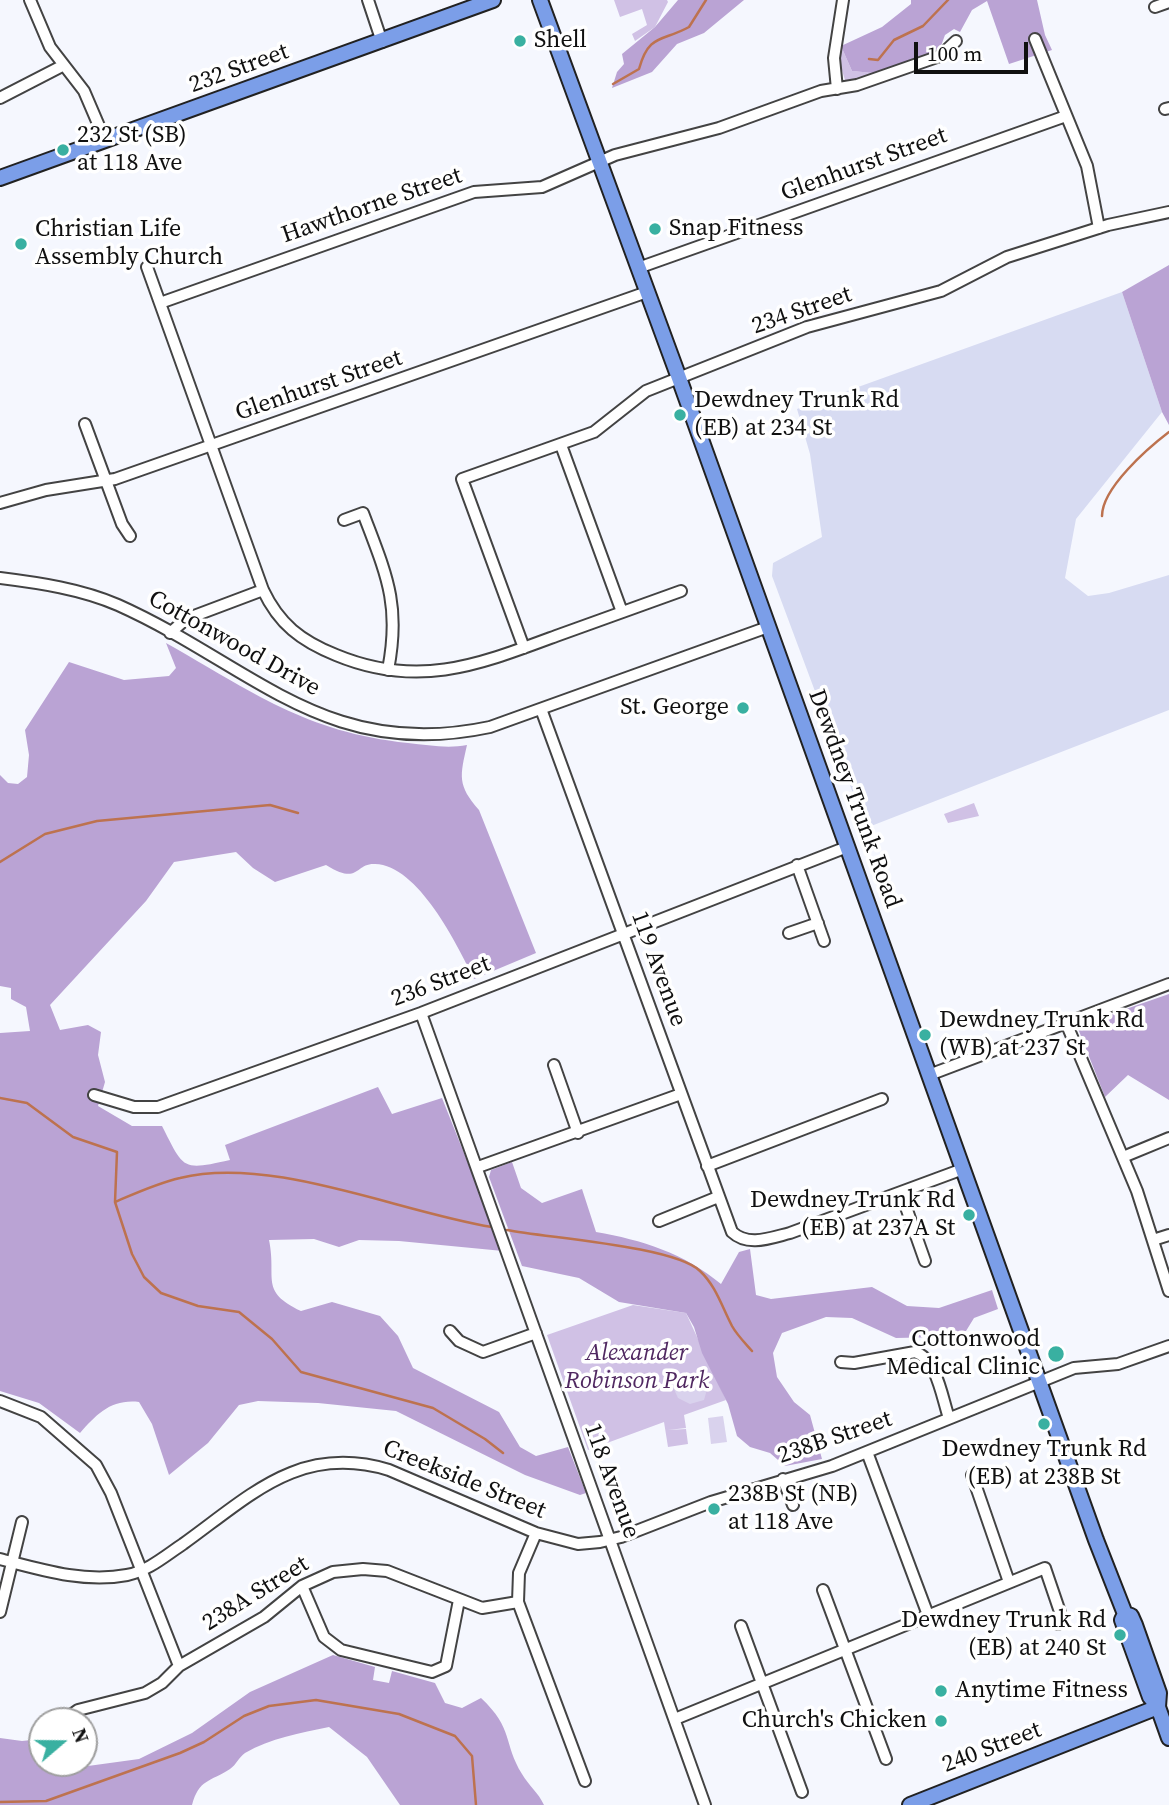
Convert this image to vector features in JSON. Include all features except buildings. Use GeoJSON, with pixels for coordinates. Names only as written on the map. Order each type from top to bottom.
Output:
{"type":"FeatureCollection","features":[{"type":"Feature","properties":{"kind":"main road","name":"232 Street"},"geometry":{"type":"LineString","coordinates":[[0,178],[492,0]]}},
{"type":"Feature","properties":{"kind":"main road","name":"Dewdney Trunk Road"},"geometry":{"type":"LineString","coordinates":[[540,0],[1125,1614],[1122,1620],[1150,1697],[1164,1705],[1169,1738]]}},
{"type":"Feature","properties":{"kind":"main road","name":"240 Street"},"geometry":{"type":"LineString","coordinates":[[910,1805],[1164,1705]]}},
{"type":"Feature","properties":{"kind":"street"},"geometry":{"type":"LineString","coordinates":[[30,0],[46,40],[84,91],[105,140]]}},
{"type":"Feature","properties":{"kind":"street"},"geometry":{"type":"LineString","coordinates":[[368,0],[382,42]]}},
{"type":"Feature","properties":{"kind":"street"},"geometry":{"type":"LineString","coordinates":[[837,89],[834,58],[843,0]]}},
{"type":"Feature","properties":{"kind":"street"},"geometry":{"type":"LineString","coordinates":[[1155,7],[1169,2]]}},
{"type":"Feature","properties":{"kind":"street"},"geometry":{"type":"LineString","coordinates":[[1035,39],[1087,166],[1099,228]]}},
{"type":"Feature","properties":{"kind":"street","name":"Hawthorne Street"},"geometry":{"type":"LineString","coordinates":[[160,303],[474,192],[531,190],[630,151],[719,128],[837,89],[857,85],[940,56],[956,41]]}},
{"type":"Feature","properties":{"kind":"street"},"geometry":{"type":"LineString","coordinates":[[0,98],[64,65]]}},
{"type":"Feature","properties":{"kind":"street","name":"Glenhurst Street"},"geometry":{"type":"LineString","coordinates":[[638,268],[1066,116]]}},
{"type":"Feature","properties":{"kind":"street","name":"234 Street"},"geometry":{"type":"LineString","coordinates":[[524,648],[462,479],[561,445],[601,428],[641,394],[807,327],[941,291],[1007,257],[1099,228],[1169,212]]}},
{"type":"Feature","properties":{"kind":"street"},"geometry":{"type":"LineString","coordinates":[[147,267],[262,590],[283,624],[319,648],[388,670],[448,671],[481,664],[681,591]]}},
{"type":"Feature","properties":{"kind":"street","name":"Glenhurst Street"},"geometry":{"type":"LineString","coordinates":[[0,503],[46,490],[106,481],[647,292]]}},
{"type":"Feature","properties":{"kind":"street"},"geometry":{"type":"LineString","coordinates":[[85,424],[122,524],[130,536]]}},
{"type":"Feature","properties":{"kind":"street"},"geometry":{"type":"LineString","coordinates":[[561,445],[622,612]]}},
{"type":"Feature","properties":{"kind":"street"},"geometry":{"type":"LineString","coordinates":[[344,520],[363,513],[388,581],[395,618],[388,670]]}},
{"type":"Feature","properties":{"kind":"street","name":"Cottonwood Drive"},"geometry":{"type":"LineString","coordinates":[[0,578],[92,595],[126,609],[285,700],[333,719],[374,730],[432,734],[463,732],[541,709],[768,627]]}},
{"type":"Feature","properties":{"kind":"street"},"geometry":{"type":"LineString","coordinates":[[170,633],[186,619],[262,590]]}},
{"type":"Feature","properties":{"kind":"street","name":"119 Avenue"},"geometry":{"type":"LineString","coordinates":[[541,709],[732,1232],[740,1239],[761,1240],[790,1233],[901,1193]]}},
{"type":"Feature","properties":{"kind":"street","name":"236 Street"},"geometry":{"type":"LineString","coordinates":[[94,1095],[134,1107],[158,1107],[421,1013],[847,847]]}},
{"type":"Feature","properties":{"kind":"street"},"geometry":{"type":"LineString","coordinates":[[797,865],[824,941]]}},
{"type":"Feature","properties":{"kind":"street"},"geometry":{"type":"LineString","coordinates":[[789,933],[818,923]]}},
{"type":"Feature","properties":{"kind":"street"},"geometry":{"type":"LineString","coordinates":[[929,1075],[1169,984]]}},
{"type":"Feature","properties":{"kind":"street","name":"118 Avenue"},"geometry":{"type":"LineString","coordinates":[[421,1013],[705,1805]]}},
{"type":"Feature","properties":{"kind":"street"},"geometry":{"type":"LineString","coordinates":[[1067,1024],[1123,1157],[1169,1291]]}},
{"type":"Feature","properties":{"kind":"street"},"geometry":{"type":"LineString","coordinates":[[554,1065],[578,1133]]}},
{"type":"Feature","properties":{"kind":"street"},"geometry":{"type":"LineString","coordinates":[[478,1167],[681,1094]]}},
{"type":"Feature","properties":{"kind":"street"},"geometry":{"type":"LineString","coordinates":[[708,1166],[882,1099]]}},
{"type":"Feature","properties":{"kind":"street"},"geometry":{"type":"LineString","coordinates":[[1123,1157],[1169,1138]]}},
{"type":"Feature","properties":{"kind":"street"},"geometry":{"type":"LineString","coordinates":[[925,1261],[901,1193],[963,1169]]}},
{"type":"Feature","properties":{"kind":"street"},"geometry":{"type":"LineString","coordinates":[[659,1221],[719,1198]]}},
{"type":"Feature","properties":{"kind":"street"},"geometry":{"type":"LineString","coordinates":[[1153,1240],[1169,1234]]}},
{"type":"Feature","properties":{"kind":"street"},"geometry":{"type":"LineString","coordinates":[[450,1331],[459,1341],[483,1352],[536,1333]]}},
{"type":"Feature","properties":{"kind":"street","name":"238B Street"},"geometry":{"type":"LineString","coordinates":[[610,1540],[783,1479],[832,1466],[1083,1365],[1118,1364],[1169,1346]]}},
{"type":"Feature","properties":{"kind":"street"},"geometry":{"type":"LineString","coordinates":[[841,1362],[854,1363],[915,1352],[922,1354],[930,1363],[949,1418]]}},
{"type":"Feature","properties":{"kind":"street"},"geometry":{"type":"LineString","coordinates":[[0,1401],[41,1417],[96,1465],[111,1493],[179,1665]]}},
{"type":"Feature","properties":{"kind":"street"},"geometry":{"type":"LineString","coordinates":[[867,1452],[928,1615]]}},
{"type":"Feature","properties":{"kind":"street","name":"Creekside Street"},"geometry":{"type":"LineString","coordinates":[[0,1559],[89,1578],[127,1575],[140,1571],[274,1479],[297,1468],[336,1462],[368,1463],[389,1470],[536,1533],[578,1544],[610,1540]]}},
{"type":"Feature","properties":{"kind":"street"},"geometry":{"type":"LineString","coordinates":[[972,1475],[1009,1582]]}},
{"type":"Feature","properties":{"kind":"street"},"geometry":{"type":"LineString","coordinates":[[783,1479],[793,1505]]}},
{"type":"Feature","properties":{"kind":"street"},"geometry":{"type":"LineString","coordinates":[[0,1612],[22,1522]]}},
{"type":"Feature","properties":{"kind":"street"},"geometry":{"type":"LineString","coordinates":[[536,1533],[519,1573],[518,1602],[585,1781]]}},
{"type":"Feature","properties":{"kind":"street"},"geometry":{"type":"LineString","coordinates":[[675,1719],[1045,1568],[1060,1612],[1058,1624]]}},
{"type":"Feature","properties":{"kind":"street","name":"238A Street"},"geometry":{"type":"LineString","coordinates":[[90,1707],[145,1693],[162,1683],[179,1665],[264,1617],[302,1586],[333,1572],[363,1569],[387,1571],[482,1608],[518,1602]]}},
{"type":"Feature","properties":{"kind":"street"},"geometry":{"type":"LineString","coordinates":[[302,1586],[324,1637],[341,1650],[432,1672],[446,1666],[458,1600]]}},
{"type":"Feature","properties":{"kind":"street"},"geometry":{"type":"LineString","coordinates":[[823,1590],[886,1759]]}},
{"type":"Feature","properties":{"kind":"street"},"geometry":{"type":"LineString","coordinates":[[741,1626],[802,1792]]}},
{"type":"Feature","properties":{"kind":"shaded area"},"geometry":{"type":"Polygon","coordinates":[[[678,0],[744,0],[704,33],[677,44],[652,72],[612,88],[617,72],[624,64],[622,54],[655,27],[678,0]]]}},
{"type":"Feature","properties":{"kind":"shaded area"},"geometry":{"type":"Polygon","coordinates":[[[911,0],[1037,0],[1045,35],[1052,50],[1009,64],[987,1],[972,10],[960,32],[954,29],[945,35],[938,54],[873,73],[852,71],[841,46],[882,27],[911,4],[911,0]]]}},
{"type":"Feature","properties":{"kind":"shaded area"},"geometry":{"type":"Polygon","coordinates":[[[1169,265],[1169,425],[1162,412],[1122,292],[1169,265]]]}},
{"type":"Feature","properties":{"kind":"shaded area"},"geometry":{"type":"Polygon","coordinates":[[[1122,292],[1162,412],[1076,519],[1065,578],[1088,596],[1109,593],[1169,575],[1169,710],[866,828],[772,576],[773,563],[822,537],[810,454],[797,409],[1122,292]]]}},
{"type":"Feature","properties":{"kind":"shaded area"},"geometry":{"type":"Polygon","coordinates":[[[166,643],[281,707],[339,730],[408,743],[445,747],[467,745],[462,773],[464,787],[479,810],[536,953],[474,979],[447,927],[434,909],[406,877],[391,868],[375,864],[345,874],[326,865],[275,882],[253,868],[236,852],[174,862],[146,901],[50,1005],[60,1030],[88,1025],[101,1032],[98,1055],[105,1082],[98,1106],[132,1126],[162,1126],[180,1159],[193,1165],[230,1160],[225,1145],[378,1087],[392,1114],[442,1098],[503,1251],[399,1241],[359,1240],[339,1247],[314,1239],[269,1240],[272,1283],[279,1297],[301,1311],[332,1302],[380,1316],[398,1336],[413,1368],[499,1412],[520,1447],[536,1456],[568,1447],[586,1493],[580,1495],[525,1475],[396,1411],[318,1403],[258,1401],[239,1405],[208,1443],[169,1475],[152,1424],[139,1402],[120,1403],[105,1409],[80,1433],[39,1403],[0,1391],[0,1033],[30,1031],[26,1007],[11,999],[11,988],[0,986],[0,775],[8,783],[18,784],[27,777],[29,755],[25,730],[69,662],[124,680],[169,676],[176,668],[166,643]]]}},
{"type":"Feature","properties":{"kind":"shaded area"},"geometry":{"type":"Polygon","coordinates":[[[1169,994],[1169,1100],[1128,1075],[1105,1097],[1077,1026],[1169,994]]]}},
{"type":"Feature","properties":{"kind":"shaded area"},"geometry":{"type":"Polygon","coordinates":[[[512,1162],[521,1188],[542,1203],[582,1189],[596,1232],[662,1249],[692,1264],[721,1284],[739,1252],[750,1249],[756,1295],[771,1299],[872,1287],[907,1306],[939,1308],[992,1290],[998,1309],[974,1318],[966,1331],[940,1337],[896,1338],[852,1318],[826,1317],[782,1333],[773,1353],[777,1377],[794,1402],[810,1415],[822,1459],[785,1466],[770,1453],[750,1447],[737,1436],[728,1404],[702,1353],[694,1327],[686,1313],[619,1302],[579,1278],[522,1266],[489,1177],[491,1170],[512,1162]]]}},
{"type":"Feature","properties":{"kind":"shaded area"},"geometry":{"type":"Polygon","coordinates":[[[681,1377],[701,1379],[706,1393],[704,1400],[690,1404],[678,1398],[673,1387],[681,1377]]]}},
{"type":"Feature","properties":{"kind":"shaded area"},"geometry":{"type":"Polygon","coordinates":[[[723,1416],[727,1442],[711,1444],[708,1418],[723,1416]]]}},
{"type":"Feature","properties":{"kind":"shaded area"},"geometry":{"type":"Polygon","coordinates":[[[333,1655],[375,1667],[373,1680],[389,1683],[392,1671],[435,1683],[445,1703],[462,1708],[481,1698],[499,1719],[516,1763],[544,1805],[400,1805],[367,1757],[329,1727],[275,1740],[245,1753],[230,1769],[206,1782],[198,1790],[192,1805],[0,1805],[0,1738],[28,1740],[28,1777],[98,1777],[98,1765],[139,1759],[192,1733],[250,1692],[333,1655]]]}},
{"type":"Feature","properties":{"kind":"green space"},"geometry":{"type":"Polygon","coordinates":[[[614,0],[668,2],[655,27],[635,41],[632,34],[647,25],[642,9],[620,17],[614,0]]]}},
{"type":"Feature","properties":{"kind":"green space"},"geometry":{"type":"Polygon","coordinates":[[[841,46],[852,71],[873,73],[852,81],[845,80],[840,64],[841,46]]]}},
{"type":"Feature","properties":{"kind":"green space"},"geometry":{"type":"Polygon","coordinates":[[[974,803],[979,816],[948,823],[944,814],[974,803]]]}},
{"type":"Feature","properties":{"kind":"green space","name":"Alexander Robinson Park"},"geometry":{"type":"Polygon","coordinates":[[[633,1305],[686,1313],[726,1400],[684,1415],[686,1428],[668,1430],[686,1429],[688,1444],[668,1447],[664,1422],[588,1450],[547,1335],[633,1305]]]}},
{"type":"Feature","properties":{"kind":"waterway"},"geometry":{"type":"LineString","coordinates":[[613,84],[639,69],[647,49],[652,44],[689,27],[706,0]]}},
{"type":"Feature","properties":{"kind":"waterway"},"geometry":{"type":"LineString","coordinates":[[869,59],[878,60],[894,40],[923,26],[948,0]]}},
{"type":"Feature","properties":{"kind":"waterway"},"geometry":{"type":"LineString","coordinates":[[1102,516],[1104,505],[1118,481],[1169,432]]}},
{"type":"Feature","properties":{"kind":"waterway"},"geometry":{"type":"LineString","coordinates":[[0,862],[45,834],[97,821],[270,805],[298,813]]}},
{"type":"Feature","properties":{"kind":"waterway"},"geometry":{"type":"LineString","coordinates":[[0,1098],[27,1103],[73,1137],[117,1152],[115,1202],[132,1254],[144,1277],[161,1293],[198,1306],[239,1312],[272,1339],[301,1372],[433,1408],[503,1453]]}},
{"type":"Feature","properties":{"kind":"waterway"},"geometry":{"type":"LineString","coordinates":[[115,1202],[180,1178],[216,1173],[254,1174],[335,1188],[492,1227]]}},
{"type":"Feature","properties":{"kind":"waterway"},"geometry":{"type":"LineString","coordinates":[[507,1230],[638,1249],[686,1262],[700,1271],[710,1283],[734,1329],[752,1351]]}},
{"type":"Feature","properties":{"kind":"waterway"},"geometry":{"type":"LineString","coordinates":[[0,1802],[46,1801],[180,1753],[204,1742],[244,1716],[269,1706],[316,1700],[399,1714],[455,1736],[472,1756],[476,1805]]}},
{"type":"Feature","properties":{"kind":"place","name":"Shell"},"geometry":{"type":"Point","coordinates":[520,41]}},
{"type":"Feature","properties":{"kind":"place","name":"232 St (SB) at 118 Ave"},"geometry":{"type":"Point","coordinates":[63,150]}},
{"type":"Feature","properties":{"kind":"place","name":"Snap Fitness"},"geometry":{"type":"Point","coordinates":[655,229]}},
{"type":"Feature","properties":{"kind":"place","name":"Christian Life Assembly Church"},"geometry":{"type":"Point","coordinates":[21,244]}},
{"type":"Feature","properties":{"kind":"place","name":"Dewdney Trunk Rd (EB) at 234 St"},"geometry":{"type":"Point","coordinates":[680,415]}},
{"type":"Feature","properties":{"kind":"place","name":"St. George"},"geometry":{"type":"Point","coordinates":[743,708]}},
{"type":"Feature","properties":{"kind":"place","name":"Dewdney Trunk Rd (WB) at 237 St"},"geometry":{"type":"Point","coordinates":[925,1035]}},
{"type":"Feature","properties":{"kind":"place","name":"Dewdney Trunk Rd (EB) at 237A St"},"geometry":{"type":"Point","coordinates":[969,1215]}},
{"type":"Feature","properties":{"kind":"place","name":"Cottonwood Medical Clinic"},"geometry":{"type":"Point","coordinates":[1056,1354]}},
{"type":"Feature","properties":{"kind":"place","name":"Dewdney Trunk Rd (EB) at 238B St"},"geometry":{"type":"Point","coordinates":[1044,1424]}},
{"type":"Feature","properties":{"kind":"place","name":"238B St (NB) at 118 Ave"},"geometry":{"type":"Point","coordinates":[714,1509]}},
{"type":"Feature","properties":{"kind":"place","name":"Dewdney Trunk Rd (EB) at 240 St"},"geometry":{"type":"Point","coordinates":[1120,1635]}},
{"type":"Feature","properties":{"kind":"place","name":"Anytime Fitness"},"geometry":{"type":"Point","coordinates":[941,1691]}},
{"type":"Feature","properties":{"kind":"place","name":"Church's Chicken"},"geometry":{"type":"Point","coordinates":[941,1721]}}]}
